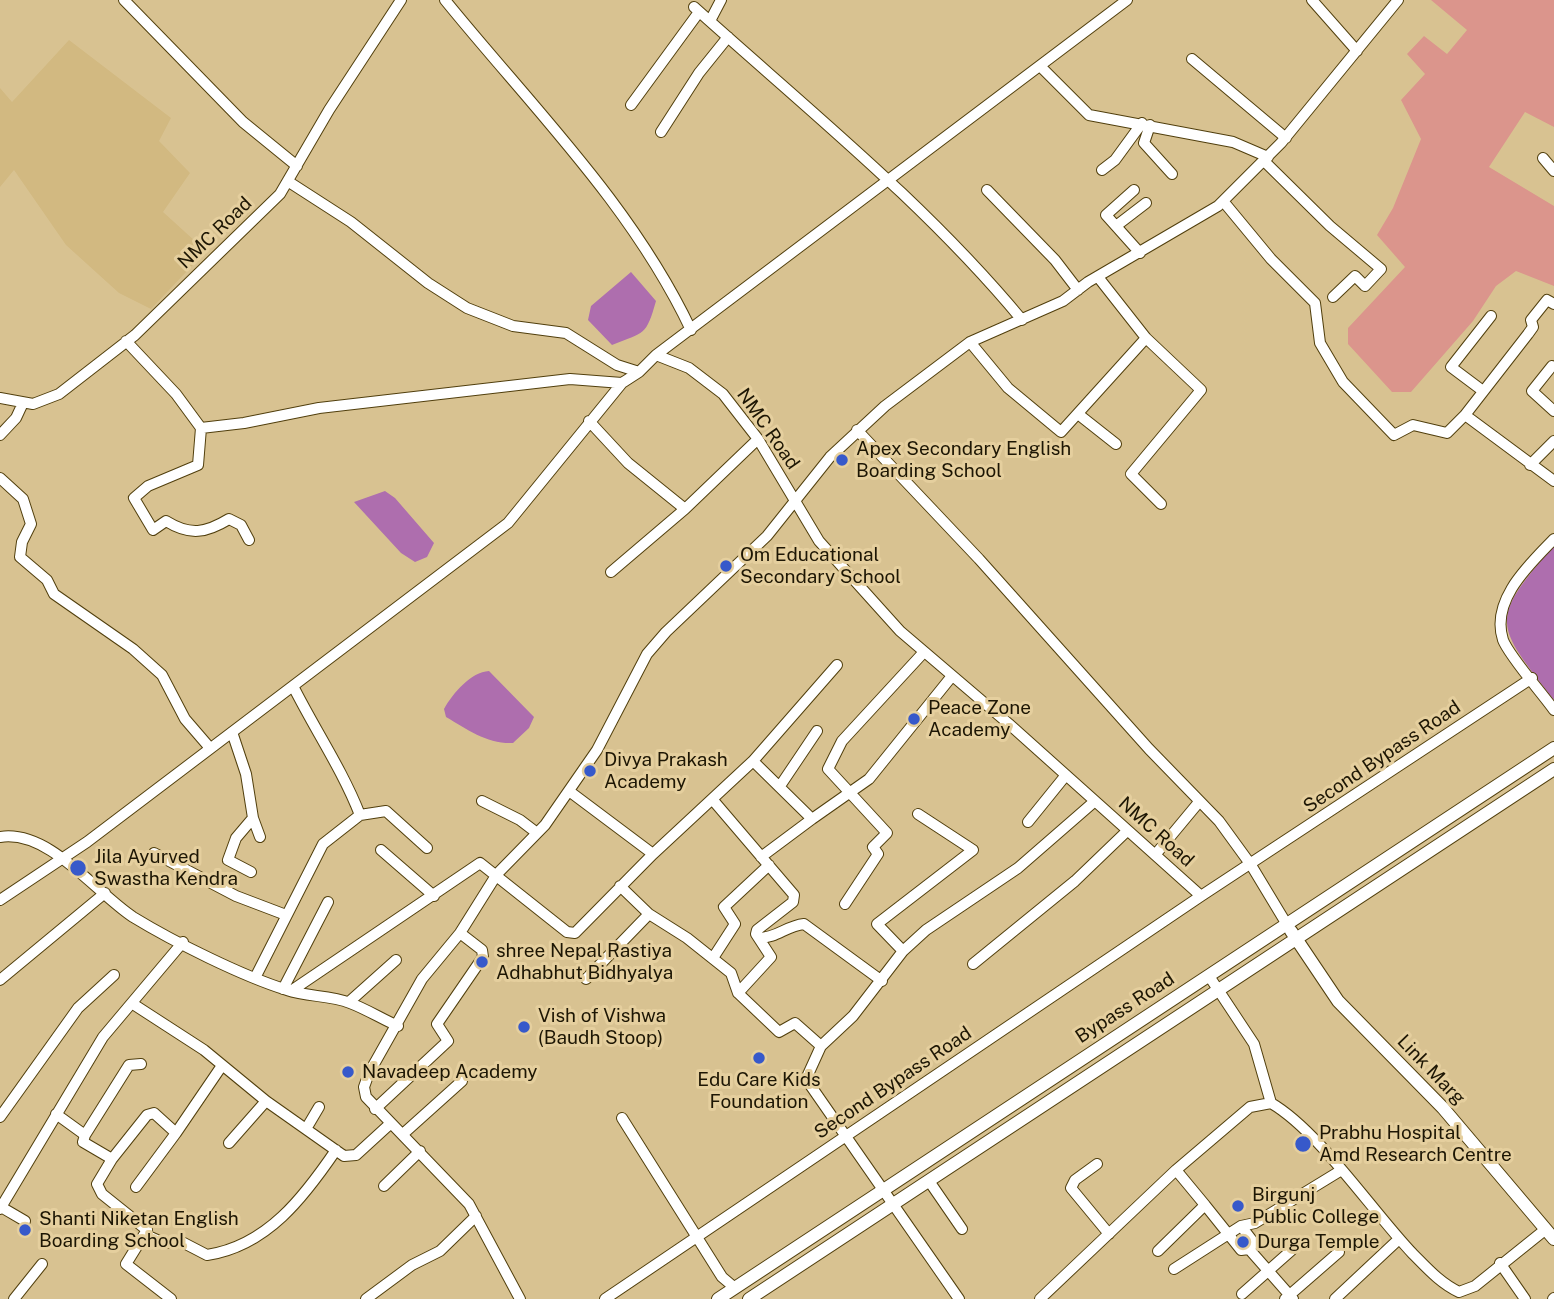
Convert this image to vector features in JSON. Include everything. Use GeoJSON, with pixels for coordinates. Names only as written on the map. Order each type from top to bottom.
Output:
{"type":"FeatureCollection","features":[{"type":"Feature","properties":{"kind":"main road","name":"Bypass Road"},"geometry":{"type":"LineString","coordinates":[[718,1299],[1554,748]]}},
{"type":"Feature","properties":{"kind":"main road","name":"Bypass Road"},"geometry":{"type":"LineString","coordinates":[[749,1299],[1554,769]]}},
{"type":"Feature","properties":{"kind":"main road","name":"Link Marg"},"geometry":{"type":"LineString","coordinates":[[1286,923],[1338,1001],[1443,1108],[1550,1234]]}},
{"type":"Feature","properties":{"kind":"street"},"geometry":{"type":"LineString","coordinates":[[124,0],[243,122],[297,166]]}},
{"type":"Feature","properties":{"kind":"street","name":"NMC Road"},"geometry":{"type":"LineString","coordinates":[[0,398],[23,403],[47,401],[58,394],[126,341],[289,182],[401,0]]}},
{"type":"Feature","properties":{"kind":"street"},"geometry":{"type":"LineString","coordinates":[[445,0],[607,193],[673,291],[691,330]]}},
{"type":"Feature","properties":{"kind":"street"},"geometry":{"type":"LineString","coordinates":[[710,21],[721,0]]}},
{"type":"Feature","properties":{"kind":"street"},"geometry":{"type":"LineString","coordinates":[[0,900],[62,860],[509,523],[622,383],[1127,0]]}},
{"type":"Feature","properties":{"kind":"street"},"geometry":{"type":"LineString","coordinates":[[1312,0],[1357,51]]}},
{"type":"Feature","properties":{"kind":"street"},"geometry":{"type":"LineString","coordinates":[[520,1299],[476,1216],[458,1190],[366,1097],[364,1087],[369,1073],[398,1026],[422,979],[460,933],[497,874],[537,833],[569,791],[597,750],[647,654],[666,632],[767,537],[858,430],[970,342],[1063,301],[1223,201],[1286,138],[1398,0]]}},
{"type":"Feature","properties":{"kind":"street"},"geometry":{"type":"LineString","coordinates":[[631,105],[697,9],[888,180],[990,283],[1022,320]]}},
{"type":"Feature","properties":{"kind":"street"},"geometry":{"type":"LineString","coordinates":[[661,132],[699,73],[728,37]]}},
{"type":"Feature","properties":{"kind":"street"},"geometry":{"type":"LineString","coordinates":[[1192,59],[1286,138]]}},
{"type":"Feature","properties":{"kind":"street"},"geometry":{"type":"LineString","coordinates":[[1040,65],[1089,115],[1233,142],[1266,159],[1330,226],[1381,269],[1365,286],[1355,276],[1332,297]]}},
{"type":"Feature","properties":{"kind":"street"},"geometry":{"type":"LineString","coordinates":[[1101,170],[1115,160],[1146,124]]}},
{"type":"Feature","properties":{"kind":"street"},"geometry":{"type":"LineString","coordinates":[[1146,124],[1144,143],[1172,174]]}},
{"type":"Feature","properties":{"kind":"street"},"geometry":{"type":"LineString","coordinates":[[1543,158],[1554,171]]}},
{"type":"Feature","properties":{"kind":"street"},"geometry":{"type":"LineString","coordinates":[[1115,160],[1124,170]]}},
{"type":"Feature","properties":{"kind":"street"},"geometry":{"type":"LineString","coordinates":[[289,182],[351,222],[428,283],[467,308],[513,326],[566,333],[617,365],[639,372]]}},
{"type":"Feature","properties":{"kind":"street"},"geometry":{"type":"LineString","coordinates":[[987,190],[1055,260],[1078,290]]}},
{"type":"Feature","properties":{"kind":"street"},"geometry":{"type":"LineString","coordinates":[[1134,190],[1106,215],[1140,253]]}},
{"type":"Feature","properties":{"kind":"street"},"geometry":{"type":"LineString","coordinates":[[1223,201],[1271,258],[1315,303],[1320,343],[1343,382],[1394,435],[1413,425],[1447,433],[1465,415],[1528,334],[1533,327],[1531,320],[1547,300],[1554,304]]}},
{"type":"Feature","properties":{"kind":"street"},"geometry":{"type":"LineString","coordinates":[[1116,226],[1146,203]]}},
{"type":"Feature","properties":{"kind":"street"},"geometry":{"type":"LineString","coordinates":[[1098,277],[1146,338],[1201,390],[1131,474],[1161,504]]}},
{"type":"Feature","properties":{"kind":"street"},"geometry":{"type":"LineString","coordinates":[[1483,391],[1451,366],[1491,316]]}},
{"type":"Feature","properties":{"kind":"street"},"geometry":{"type":"LineString","coordinates":[[970,342],[1008,388],[1061,432],[1146,338]]}},
{"type":"Feature","properties":{"kind":"street"},"geometry":{"type":"LineString","coordinates":[[126,341],[176,394],[201,428],[198,465],[148,486],[134,498],[153,530],[166,521],[182,531],[211,530],[229,519],[241,525],[249,540]]}},
{"type":"Feature","properties":{"kind":"street","name":"NMC Road"},"geometry":{"type":"LineString","coordinates":[[656,355],[689,368],[723,394],[758,439],[819,541],[900,631],[1009,724],[1201,896]]}},
{"type":"Feature","properties":{"kind":"street"},"geometry":{"type":"LineString","coordinates":[[1552,366],[1532,391],[1554,411]]}},
{"type":"Feature","properties":{"kind":"street"},"geometry":{"type":"LineString","coordinates":[[201,428],[244,423],[319,408],[570,379],[622,383]]}},
{"type":"Feature","properties":{"kind":"street"},"geometry":{"type":"LineString","coordinates":[[0,435],[16,418],[23,403]]}},
{"type":"Feature","properties":{"kind":"street"},"geometry":{"type":"LineString","coordinates":[[1078,414],[1116,444]]}},
{"type":"Feature","properties":{"kind":"street"},"geometry":{"type":"LineString","coordinates":[[1465,415],[1554,481]]}},
{"type":"Feature","properties":{"kind":"street"},"geometry":{"type":"LineString","coordinates":[[589,421],[628,463],[685,509]]}},
{"type":"Feature","properties":{"kind":"street"},"geometry":{"type":"LineString","coordinates":[[858,430],[1219,821],[1251,865],[1286,923]]}},
{"type":"Feature","properties":{"kind":"street"},"geometry":{"type":"LineString","coordinates":[[611,572],[685,509],[758,439]]}},
{"type":"Feature","properties":{"kind":"street"},"geometry":{"type":"LineString","coordinates":[[1530,465],[1554,441]]}},
{"type":"Feature","properties":{"kind":"street"},"geometry":{"type":"LineString","coordinates":[[0,478],[23,499],[31,524],[22,542],[20,557],[47,580],[54,594],[133,649],[162,676],[185,719],[210,748]]}},
{"type":"Feature","properties":{"kind":"street"},"geometry":{"type":"LineString","coordinates":[[1554,539],[1515,584],[1500,616],[1504,641],[1554,710]]}},
{"type":"Feature","properties":{"kind":"street"},"geometry":{"type":"LineString","coordinates":[[845,904],[878,854],[873,847],[887,833],[828,769],[842,741],[924,652]]}},
{"type":"Feature","properties":{"kind":"street"},"geometry":{"type":"LineString","coordinates":[[287,990],[435,896],[480,863],[572,934],[753,761],[837,665]]}},
{"type":"Feature","properties":{"kind":"street"},"geometry":{"type":"LineString","coordinates":[[713,958],[735,924],[724,907],[765,861],[812,819],[869,779],[953,676]]}},
{"type":"Feature","properties":{"kind":"street","name":"Second Bypass Road"},"geometry":{"type":"LineString","coordinates":[[605,1299],[1201,896],[1532,678]]}},
{"type":"Feature","properties":{"kind":"street"},"geometry":{"type":"LineString","coordinates":[[293,685],[317,735],[348,781],[360,815]]}},
{"type":"Feature","properties":{"kind":"street"},"geometry":{"type":"LineString","coordinates":[[232,732],[246,774],[253,818],[260,837]]}},
{"type":"Feature","properties":{"kind":"street"},"geometry":{"type":"LineString","coordinates":[[780,786],[817,732]]}},
{"type":"Feature","properties":{"kind":"street"},"geometry":{"type":"LineString","coordinates":[[753,761],[812,819]]}},
{"type":"Feature","properties":{"kind":"street"},"geometry":{"type":"LineString","coordinates":[[1028,822],[1066,775]]}},
{"type":"Feature","properties":{"kind":"street"},"geometry":{"type":"LineString","coordinates":[[569,791],[653,854]]}},
{"type":"Feature","properties":{"kind":"street"},"geometry":{"type":"LineString","coordinates":[[712,799],[794,899],[757,930],[771,957],[738,993]]}},
{"type":"Feature","properties":{"kind":"street"},"geometry":{"type":"LineString","coordinates":[[959,1299],[806,1079],[821,1046],[882,981],[903,951],[926,930],[1018,868],[1096,801]]}},
{"type":"Feature","properties":{"kind":"street"},"geometry":{"type":"LineString","coordinates":[[482,802],[520,820],[537,833]]}},
{"type":"Feature","properties":{"kind":"street"},"geometry":{"type":"LineString","coordinates":[[1155,855],[1199,802]]}},
{"type":"Feature","properties":{"kind":"street"},"geometry":{"type":"LineString","coordinates":[[256,976],[323,844],[360,815],[386,811],[427,848]]}},
{"type":"Feature","properties":{"kind":"street"},"geometry":{"type":"LineString","coordinates":[[903,951],[877,924],[973,850],[918,814]]}},
{"type":"Feature","properties":{"kind":"street"},"geometry":{"type":"LineString","coordinates":[[251,872],[228,860],[236,838],[253,818]]}},
{"type":"Feature","properties":{"kind":"street"},"geometry":{"type":"LineString","coordinates":[[973,964],[1075,881],[1128,831]]}},
{"type":"Feature","properties":{"kind":"street"},"geometry":{"type":"LineString","coordinates":[[0,837],[17,835],[62,860],[131,915],[183,942],[287,990],[349,1002],[398,1026]]}},
{"type":"Feature","properties":{"kind":"street"},"geometry":{"type":"LineString","coordinates":[[381,850],[435,896]]}},
{"type":"Feature","properties":{"kind":"street"},"geometry":{"type":"LineString","coordinates":[[154,853],[236,896],[286,915]]}},
{"type":"Feature","properties":{"kind":"street"},"geometry":{"type":"LineString","coordinates":[[620,886],[649,914],[731,973],[738,993],[779,1032],[795,1023],[821,1046]]}},
{"type":"Feature","properties":{"kind":"street"},"geometry":{"type":"LineString","coordinates":[[0,980],[106,893]]}},
{"type":"Feature","properties":{"kind":"street"},"geometry":{"type":"LineString","coordinates":[[287,990],[328,902]]}},
{"type":"Feature","properties":{"kind":"street"},"geometry":{"type":"LineString","coordinates":[[586,979],[649,914]]}},
{"type":"Feature","properties":{"kind":"street"},"geometry":{"type":"LineString","coordinates":[[759,938],[774,938],[790,926],[804,923],[882,981]]}},
{"type":"Feature","properties":{"kind":"street"},"geometry":{"type":"LineString","coordinates":[[375,1109],[426,1065],[448,1041],[437,1024],[484,957],[482,950],[460,933]]}},
{"type":"Feature","properties":{"kind":"street"},"geometry":{"type":"LineString","coordinates":[[25,1221],[1,1208],[103,1037],[183,942]]}},
{"type":"Feature","properties":{"kind":"street"},"geometry":{"type":"LineString","coordinates":[[349,1002],[396,960]]}},
{"type":"Feature","properties":{"kind":"street"},"geometry":{"type":"LineString","coordinates":[[0,1117],[78,1009],[114,975]]}},
{"type":"Feature","properties":{"kind":"street"},"geometry":{"type":"LineString","coordinates":[[1209,976],[1254,1044],[1271,1103],[1295,1121],[1399,1239],[1444,1285],[1459,1292],[1475,1286],[1500,1263],[1550,1234]]}},
{"type":"Feature","properties":{"kind":"street"},"geometry":{"type":"LineString","coordinates":[[133,1004],[204,1050],[221,1067],[266,1101],[350,1158],[356,1156],[391,1123]]}},
{"type":"Feature","properties":{"kind":"street"},"geometry":{"type":"LineString","coordinates":[[112,1159],[83,1142],[85,1135],[120,1076],[129,1065],[141,1064]]}},
{"type":"Feature","properties":{"kind":"street"},"geometry":{"type":"LineString","coordinates":[[136,1187],[221,1067]]}},
{"type":"Feature","properties":{"kind":"street"},"geometry":{"type":"LineString","coordinates":[[403,1134],[462,1081]]}},
{"type":"Feature","properties":{"kind":"street"},"geometry":{"type":"LineString","coordinates":[[229,1143],[266,1101]]}},
{"type":"Feature","properties":{"kind":"street"},"geometry":{"type":"LineString","coordinates":[[1040,1299],[1176,1170],[1250,1107],[1271,1103]]}},
{"type":"Feature","properties":{"kind":"street"},"geometry":{"type":"LineString","coordinates":[[306,1129],[319,1107]]}},
{"type":"Feature","properties":{"kind":"street"},"geometry":{"type":"LineString","coordinates":[[171,1299],[126,1264],[146,1235],[145,1225],[97,1189],[97,1184],[112,1159],[147,1115],[154,1113],[176,1133]]}},
{"type":"Feature","properties":{"kind":"street"},"geometry":{"type":"LineString","coordinates":[[56,1114],[85,1135]]}},
{"type":"Feature","properties":{"kind":"street"},"geometry":{"type":"LineString","coordinates":[[622,1118],[722,1277],[735,1288]]}},
{"type":"Feature","properties":{"kind":"street"},"geometry":{"type":"LineString","coordinates":[[146,1235],[164,1244],[180,1241],[207,1255],[245,1244],[287,1214],[336,1150]]}},
{"type":"Feature","properties":{"kind":"street"},"geometry":{"type":"LineString","coordinates":[[384,1186],[420,1151]]}},
{"type":"Feature","properties":{"kind":"street"},"geometry":{"type":"LineString","coordinates":[[1097,1164],[1075,1180],[1071,1188],[1110,1234]]}},
{"type":"Feature","properties":{"kind":"street"},"geometry":{"type":"LineString","coordinates":[[1176,1170],[1230,1233],[1241,1250],[1249,1249],[1254,1243],[1241,1226]]}},
{"type":"Feature","properties":{"kind":"street"},"geometry":{"type":"LineString","coordinates":[[1174,1269],[1241,1226],[1255,1223],[1340,1171]]}},
{"type":"Feature","properties":{"kind":"street"},"geometry":{"type":"LineString","coordinates":[[929,1181],[962,1229]]}},
{"type":"Feature","properties":{"kind":"street"},"geometry":{"type":"LineString","coordinates":[[1158,1251],[1205,1205]]}},
{"type":"Feature","properties":{"kind":"street"},"geometry":{"type":"LineString","coordinates":[[366,1299],[412,1265],[440,1251],[476,1216]]}},
{"type":"Feature","properties":{"kind":"street"},"geometry":{"type":"LineString","coordinates":[[1335,1299],[1399,1239]]}},
{"type":"Feature","properties":{"kind":"street"},"geometry":{"type":"LineString","coordinates":[[1242,1294],[1294,1248]]}},
{"type":"Feature","properties":{"kind":"street"},"geometry":{"type":"LineString","coordinates":[[1249,1249],[1289,1298],[1339,1252]]}},
{"type":"Feature","properties":{"kind":"street"},"geometry":{"type":"LineString","coordinates":[[1500,1263],[1525,1299]]}},
{"type":"Feature","properties":{"kind":"street"},"geometry":{"type":"LineString","coordinates":[[14,1299],[42,1264]]}},
{"type":"Feature","properties":{"kind":"shaded area"},"geometry":{"type":"Polygon","coordinates":[[[1431,0],[1554,0],[1554,127],[1525,112],[1489,167],[1554,206],[1554,286],[1516,271],[1496,286],[1473,321],[1411,392],[1392,392],[1348,344],[1348,328],[1405,267],[1377,235],[1393,208],[1421,139],[1401,100],[1425,74],[1407,54],[1424,36],[1447,54],[1467,30],[1431,0]]]}},
{"type":"Feature","properties":{"kind":"shaded area"},"geometry":{"type":"Polygon","coordinates":[[[69,40],[171,118],[159,141],[190,173],[163,212],[206,251],[151,309],[119,293],[66,245],[14,170],[0,187],[0,88],[12,102],[69,40]]]}},
{"type":"Feature","properties":{"kind":"shaded area"},"geometry":{"type":"Polygon","coordinates":[[[631,272],[656,301],[650,321],[643,331],[612,345],[588,320],[591,306],[631,272]]]}},
{"type":"Feature","properties":{"kind":"shaded area"},"geometry":{"type":"Polygon","coordinates":[[[385,491],[395,498],[434,543],[427,557],[415,562],[401,553],[354,502],[385,491]]]}},
{"type":"Feature","properties":{"kind":"shaded area"},"geometry":{"type":"Polygon","coordinates":[[[1554,546],[1554,700],[1520,655],[1507,623],[1509,608],[1518,591],[1554,546]]]}},
{"type":"Feature","properties":{"kind":"shaded area"},"geometry":{"type":"Polygon","coordinates":[[[489,671],[534,717],[529,728],[513,743],[486,739],[446,717],[444,709],[457,690],[469,679],[489,671]]]}},
{"type":"Feature","properties":{"kind":"place","name":"Apex Secondary English Boarding School"},"geometry":{"type":"Point","coordinates":[842,460]}},
{"type":"Feature","properties":{"kind":"place","name":"Om Educational Secondary School"},"geometry":{"type":"Point","coordinates":[726,566]}},
{"type":"Feature","properties":{"kind":"place","name":"Peace Zone Academy"},"geometry":{"type":"Point","coordinates":[914,719]}},
{"type":"Feature","properties":{"kind":"place","name":"Divya Prakash Academy"},"geometry":{"type":"Point","coordinates":[590,771]}},
{"type":"Feature","properties":{"kind":"place","name":"Jila Ayurved Swastha Kendra"},"geometry":{"type":"Point","coordinates":[78,868]}},
{"type":"Feature","properties":{"kind":"place","name":"shree Nepal Rastiya Adhabhut Bidhyalya"},"geometry":{"type":"Point","coordinates":[482,962]}},
{"type":"Feature","properties":{"kind":"place","name":"Vish of Vishwa (Baudh Stoop)"},"geometry":{"type":"Point","coordinates":[524,1027]}},
{"type":"Feature","properties":{"kind":"place","name":"Edu Care Kids Foundation"},"geometry":{"type":"Point","coordinates":[759,1058]}},
{"type":"Feature","properties":{"kind":"place","name":"Navadeep Academy"},"geometry":{"type":"Point","coordinates":[348,1072]}},
{"type":"Feature","properties":{"kind":"place","name":"Prabhu Hospital Amd Research Centre"},"geometry":{"type":"Point","coordinates":[1303,1144]}},
{"type":"Feature","properties":{"kind":"place","name":"Birgunj Public College"},"geometry":{"type":"Point","coordinates":[1238,1206]}},
{"type":"Feature","properties":{"kind":"place","name":"Shanti Niketan English Boarding School"},"geometry":{"type":"Point","coordinates":[25,1230]}},
{"type":"Feature","properties":{"kind":"place","name":"Durga Temple"},"geometry":{"type":"Point","coordinates":[1243,1242]}}]}
